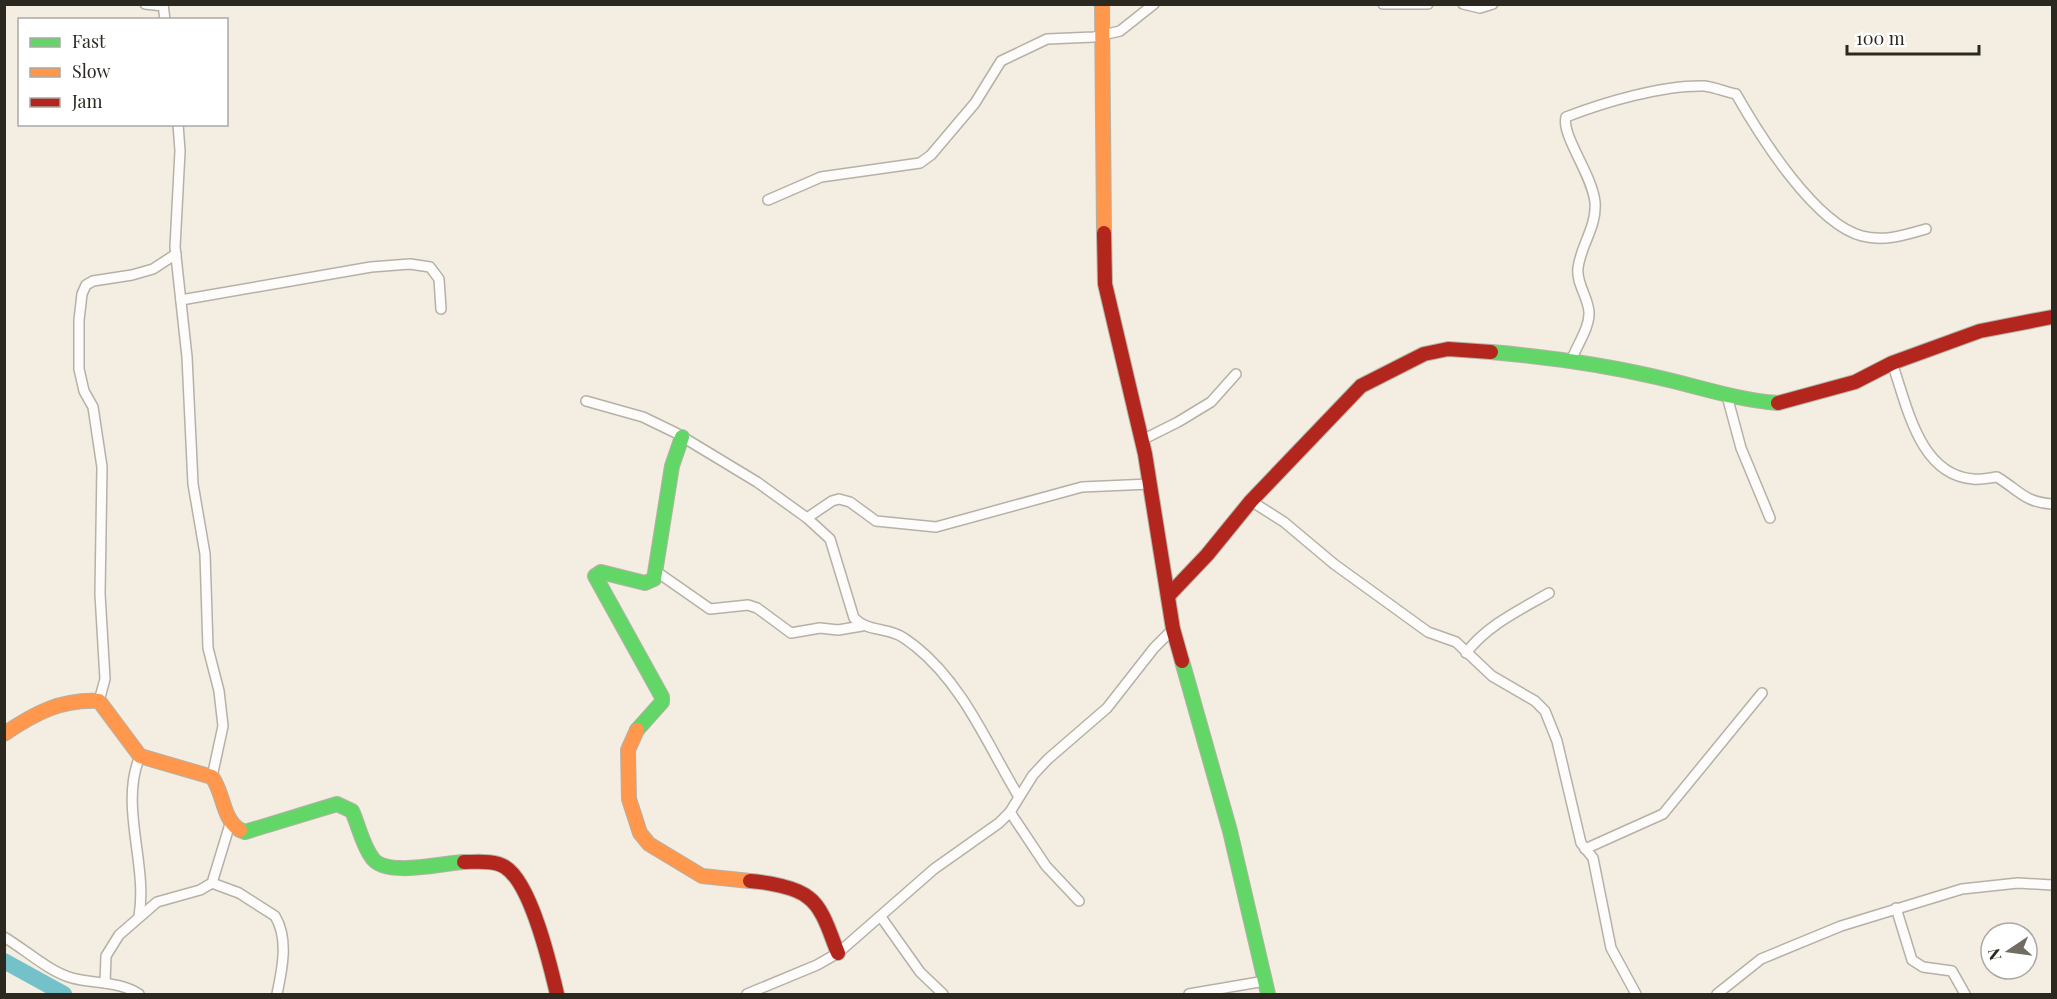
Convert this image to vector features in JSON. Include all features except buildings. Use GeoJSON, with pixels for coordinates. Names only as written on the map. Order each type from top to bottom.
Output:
{"type":"FeatureCollection","features":[{"type":"Feature","properties":{"kind":"street"},"geometry":{"type":"LineString","coordinates":[[145,4],[163,5]]}},
{"type":"Feature","properties":{"kind":"street"},"geometry":{"type":"LineString","coordinates":[[1102,4],[1106,176],[1105,284],[1116,342],[1142,440],[1173,629],[1230,831],[1268,994]]}},
{"type":"Feature","properties":{"kind":"street"},"geometry":{"type":"LineString","coordinates":[[768,200],[821,177],[920,163],[931,155],[975,103],[1001,61],[1047,39],[1101,36],[1120,31],[1154,4]]}},
{"type":"Feature","properties":{"kind":"street"},"geometry":{"type":"LineString","coordinates":[[1383,4],[1428,4]]}},
{"type":"Feature","properties":{"kind":"street"},"geometry":{"type":"LineString","coordinates":[[1463,4],[1480,8],[1493,4]]}},
{"type":"Feature","properties":{"kind":"street"},"geometry":{"type":"LineString","coordinates":[[1572,359],[1588,319],[1589,310],[1577,271],[1594,221],[1595,203],[1592,183],[1565,131],[1566,117],[1578,112],[1648,93],[1705,86],[1736,94],[1761,137],[1824,214],[1843,230],[1864,237],[1894,238],[1926,229]]}},
{"type":"Feature","properties":{"kind":"street"},"geometry":{"type":"LineString","coordinates":[[178,126],[180,151],[176,254],[187,357],[193,484],[205,554],[208,648],[219,691],[223,726],[212,777]]}},
{"type":"Feature","properties":{"kind":"street"},"geometry":{"type":"LineString","coordinates":[[99,701],[105,679],[100,594],[102,467],[96,424],[79,369],[79,320],[82,294],[86,285],[93,280],[142,272],[176,254]]}},
{"type":"Feature","properties":{"kind":"street"},"geometry":{"type":"LineString","coordinates":[[181,300],[371,267],[410,264],[430,267],[439,279],[441,309]]}},
{"type":"Feature","properties":{"kind":"street"},"geometry":{"type":"LineString","coordinates":[[1168,596],[1207,555],[1251,501],[1361,386],[1424,354],[1448,349],[1572,359],[1657,376],[1727,396],[1766,403],[1791,401],[1855,382],[1892,363],[1980,331],[2052,317]]}},
{"type":"Feature","properties":{"kind":"street"},"geometry":{"type":"LineString","coordinates":[[1892,363],[1921,443],[1933,460],[1946,471],[1959,476],[1974,479],[1997,477],[2028,500],[2052,504]]}},
{"type":"Feature","properties":{"kind":"street"},"geometry":{"type":"LineString","coordinates":[[1142,440],[1211,402],[1236,374]]}},
{"type":"Feature","properties":{"kind":"street"},"geometry":{"type":"LineString","coordinates":[[1727,396],[1741,448],[1770,518]]}},
{"type":"Feature","properties":{"kind":"street"},"geometry":{"type":"LineString","coordinates":[[586,401],[643,417],[682,437],[757,482],[807,518],[830,539],[854,618],[862,626]]}},
{"type":"Feature","properties":{"kind":"street"},"geometry":{"type":"LineString","coordinates":[[682,437],[672,466],[657,572],[654,579],[645,583],[617,574],[601,572],[596,576],[662,697],[662,702],[640,724],[628,750],[629,799],[640,833],[649,844],[702,876],[771,883],[809,897],[819,911],[838,953]]}},
{"type":"Feature","properties":{"kind":"street"},"geometry":{"type":"LineString","coordinates":[[807,518],[839,499],[850,502],[876,521],[936,527],[1082,487],[1150,484]]}},
{"type":"Feature","properties":{"kind":"street"},"geometry":{"type":"LineString","coordinates":[[1251,501],[1291,527],[1334,564],[1428,632],[1456,642],[1492,676],[1535,701],[1545,711],[1557,741],[1585,849],[1590,853],[1595,866],[1611,948],[1636,994]]}},
{"type":"Feature","properties":{"kind":"street"},"geometry":{"type":"LineString","coordinates":[[657,572],[710,609],[748,605],[757,608],[791,633],[820,628],[838,630],[862,626],[898,634],[930,661],[971,712],[992,744],[1019,797]]}},
{"type":"Feature","properties":{"kind":"street"},"geometry":{"type":"LineString","coordinates":[[1466,652],[1476,640],[1502,621],[1550,593]]}},
{"type":"Feature","properties":{"kind":"street"},"geometry":{"type":"LineString","coordinates":[[747,994],[817,966],[838,953],[934,869],[1010,812],[1048,759],[1107,708],[1154,648],[1173,629]]}},
{"type":"Feature","properties":{"kind":"street"},"geometry":{"type":"LineString","coordinates":[[1585,849],[1663,814],[1762,693]]}},
{"type":"Feature","properties":{"kind":"street"},"geometry":{"type":"LineString","coordinates":[[4,734],[46,706],[84,700],[99,701],[140,756],[155,763],[195,770],[212,777],[221,793],[230,824],[212,883],[200,890],[157,902],[139,916],[119,935],[106,956],[105,983]]}},
{"type":"Feature","properties":{"kind":"street"},"geometry":{"type":"LineString","coordinates":[[139,916],[142,901],[134,815],[136,767],[140,756]]}},
{"type":"Feature","properties":{"kind":"street"},"geometry":{"type":"LineString","coordinates":[[230,824],[245,832],[337,804],[352,811],[370,855],[378,864],[388,868],[439,864],[503,865],[517,876],[527,898],[542,938],[557,994]]}},
{"type":"Feature","properties":{"kind":"street"},"geometry":{"type":"LineString","coordinates":[[1010,812],[1046,866],[1079,901]]}},
{"type":"Feature","properties":{"kind":"street"},"geometry":{"type":"LineString","coordinates":[[212,883],[239,893],[275,916],[279,922],[284,955],[277,994]]}},
{"type":"Feature","properties":{"kind":"street"},"geometry":{"type":"LineString","coordinates":[[1717,994],[1761,959],[1781,949],[1896,908],[1981,885],[2018,883],[2052,885]]}},
{"type":"Feature","properties":{"kind":"street"},"geometry":{"type":"LineString","coordinates":[[1896,908],[1912,960],[1923,967],[1952,971],[1965,994]]}},
{"type":"Feature","properties":{"kind":"street"},"geometry":{"type":"LineString","coordinates":[[880,917],[920,972],[943,994]]}},
{"type":"Feature","properties":{"kind":"street"},"geometry":{"type":"LineString","coordinates":[[4,937],[54,971],[72,978],[119,985],[139,994]]}},
{"type":"Feature","properties":{"kind":"street"},"geometry":{"type":"LineString","coordinates":[[1190,994],[1264,981]]}},
{"type":"Feature","properties":{"kind":"waterway"},"geometry":{"type":"LineString","coordinates":[[4,961],[64,994]]}},
{"type":"Feature","properties":{"kind":"traffic: fast"},"geometry":{"type":"LineString","coordinates":[[1491,352],[1615,368],[1732,396],[1778,403]]}},
{"type":"Feature","properties":{"kind":"traffic: fast"},"geometry":{"type":"LineString","coordinates":[[637,730],[662,702],[662,697],[595,576],[601,572],[645,583],[654,579],[672,466],[682,437]]}},
{"type":"Feature","properties":{"kind":"traffic: fast"},"geometry":{"type":"LineString","coordinates":[[1182,661],[1230,831],[1268,994]]}},
{"type":"Feature","properties":{"kind":"traffic: fast"},"geometry":{"type":"LineString","coordinates":[[240,830],[245,832],[337,804],[352,811],[366,848],[373,859],[380,864],[390,867],[416,868],[464,862]]}},
{"type":"Feature","properties":{"kind":"traffic: slow"},"geometry":{"type":"LineString","coordinates":[[1102,4],[1104,233]]}},
{"type":"Feature","properties":{"kind":"traffic: slow"},"geometry":{"type":"LineString","coordinates":[[4,734],[38,714],[60,705],[99,701],[140,756],[212,777],[219,790],[226,813],[240,830]]}},
{"type":"Feature","properties":{"kind":"traffic: slow"},"geometry":{"type":"LineString","coordinates":[[637,730],[628,750],[629,799],[640,833],[649,844],[702,876],[750,881]]}},
{"type":"Feature","properties":{"kind":"traffic: jam"},"geometry":{"type":"LineString","coordinates":[[1104,233],[1105,284],[1145,454],[1173,629],[1182,661]]}},
{"type":"Feature","properties":{"kind":"traffic: jam"},"geometry":{"type":"LineString","coordinates":[[1778,403],[1855,382],[1892,363],[1980,331],[2052,317]]}},
{"type":"Feature","properties":{"kind":"traffic: jam"},"geometry":{"type":"LineString","coordinates":[[1168,596],[1207,555],[1251,501],[1361,386],[1424,354],[1448,349],[1491,352]]}},
{"type":"Feature","properties":{"kind":"traffic: jam"},"geometry":{"type":"LineString","coordinates":[[464,862],[496,863],[505,867],[514,876],[523,889],[538,925],[557,994]]}},
{"type":"Feature","properties":{"kind":"traffic: jam"},"geometry":{"type":"LineString","coordinates":[[750,881],[789,888],[809,898],[823,916],[838,953]]}}]}
